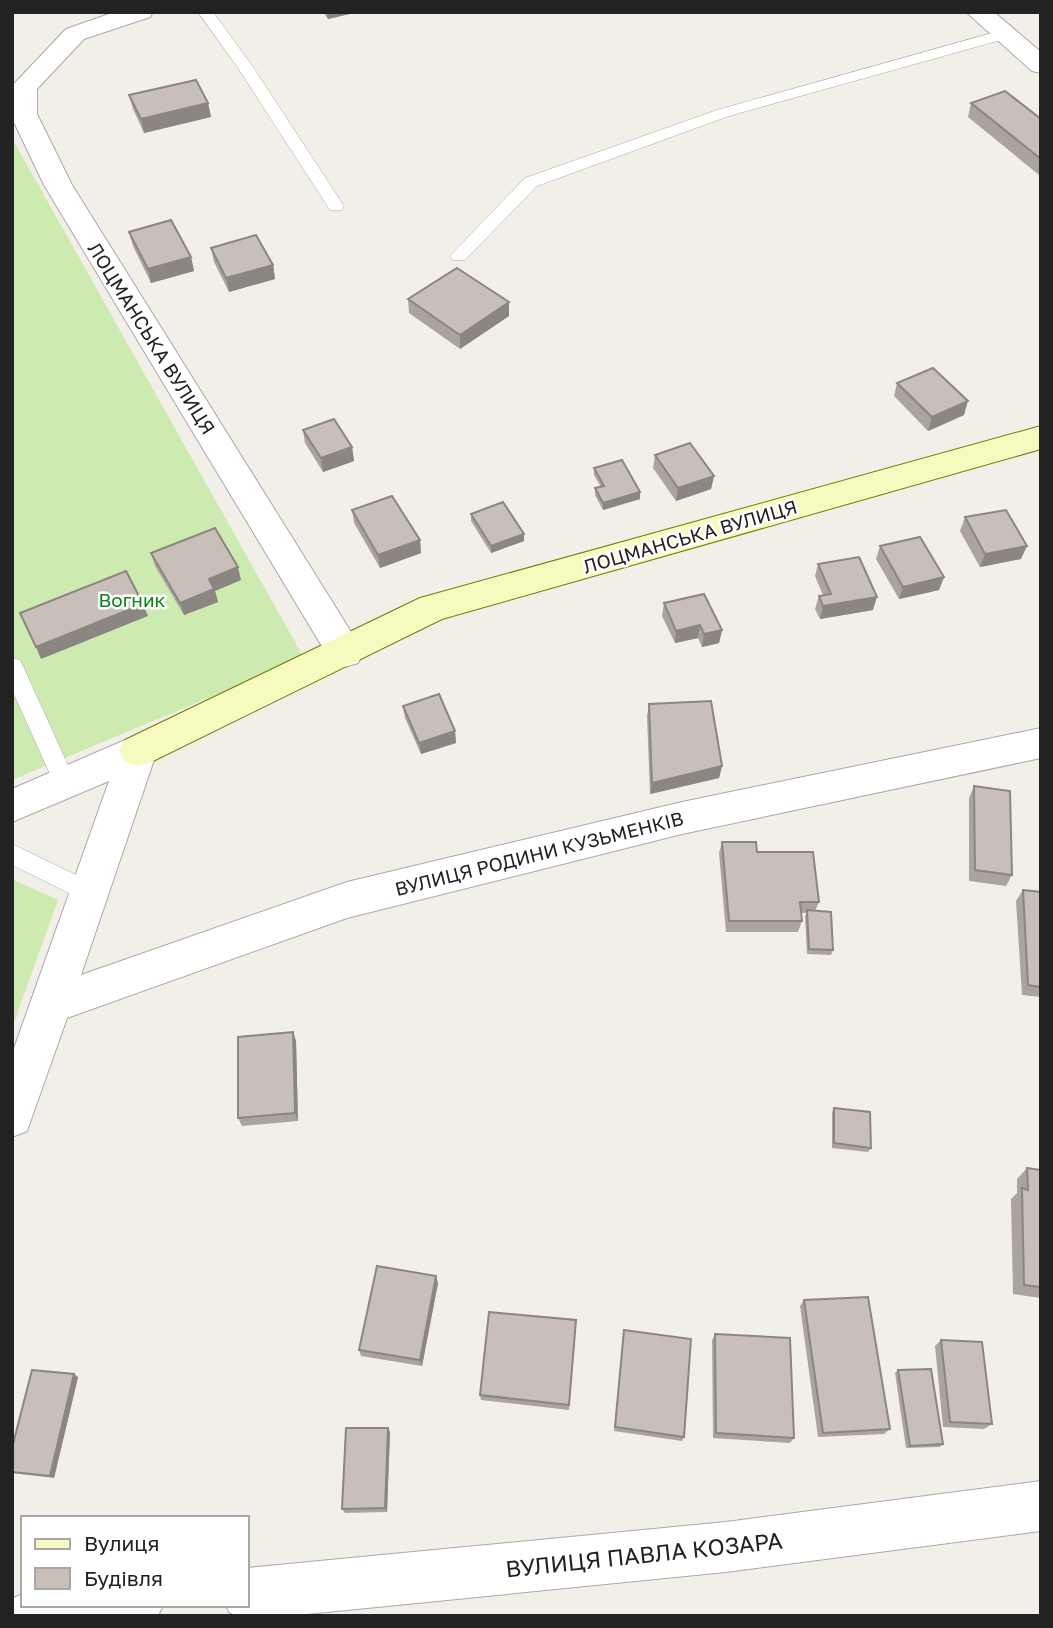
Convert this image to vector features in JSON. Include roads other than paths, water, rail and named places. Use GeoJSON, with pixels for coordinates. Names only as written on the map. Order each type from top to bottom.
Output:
{"type":"FeatureCollection","features":[{"type":"Feature","properties":{"kind":"street"},"geometry":{"type":"LineString","coordinates":[[18,90],[75,34],[141,12]]}},
{"type":"Feature","properties":{"kind":"street"},"geometry":{"type":"LineString","coordinates":[[978,12],[1003,36],[1041,65]]}},
{"type":"Feature","properties":{"kind":"street","name":"ЛОЦМАНСЬКА ВУЛИЦЯ"},"geometry":{"type":"LineString","coordinates":[[18,90],[24,114],[58,185],[345,653]]}},
{"type":"Feature","properties":{"kind":"street","name":"ЛОЦМАНСЬКА ВУЛИЦЯ"},"geometry":{"type":"LineString","coordinates":[[12,806],[138,751],[345,653],[432,608],[1041,437]]}},
{"type":"Feature","properties":{"kind":"street","name":"ВУЛИЦЯ РОДИНИ КУЗЬМЕНКІВ"},"geometry":{"type":"LineString","coordinates":[[50,1005],[347,900],[682,818],[1041,743]]}},
{"type":"Feature","properties":{"kind":"street"},"geometry":{"type":"LineString","coordinates":[[12,1116],[138,751]]}},
{"type":"Feature","properties":{"kind":"street","name":"ВУЛИЦЯ ПАВЛА КОЗАРА"},"geometry":{"type":"LineString","coordinates":[[248,1594],[726,1547],[1041,1506]]}},
{"type":"Feature","properties":{"kind":"street"},"geometry":{"type":"LineString","coordinates":[[31,1616],[118,1607]]}},
{"type":"Feature","properties":{"kind":"lane"},"geometry":{"type":"LineString","coordinates":[[205,12],[245,67],[335,206]]}},
{"type":"Feature","properties":{"kind":"lane"},"geometry":{"type":"LineString","coordinates":[[459,256],[531,182],[723,113],[1003,36]]}},
{"type":"Feature","properties":{"kind":"lane"},"geometry":{"type":"LineString","coordinates":[[12,666],[65,783]]}},
{"type":"Feature","properties":{"kind":"lane"},"geometry":{"type":"LineString","coordinates":[[12,854],[89,892]]}},
{"type":"Feature","properties":{"kind":"park label","name":"Вогник"},"geometry":{"type":"Point","coordinates":[132,599]}}]}
